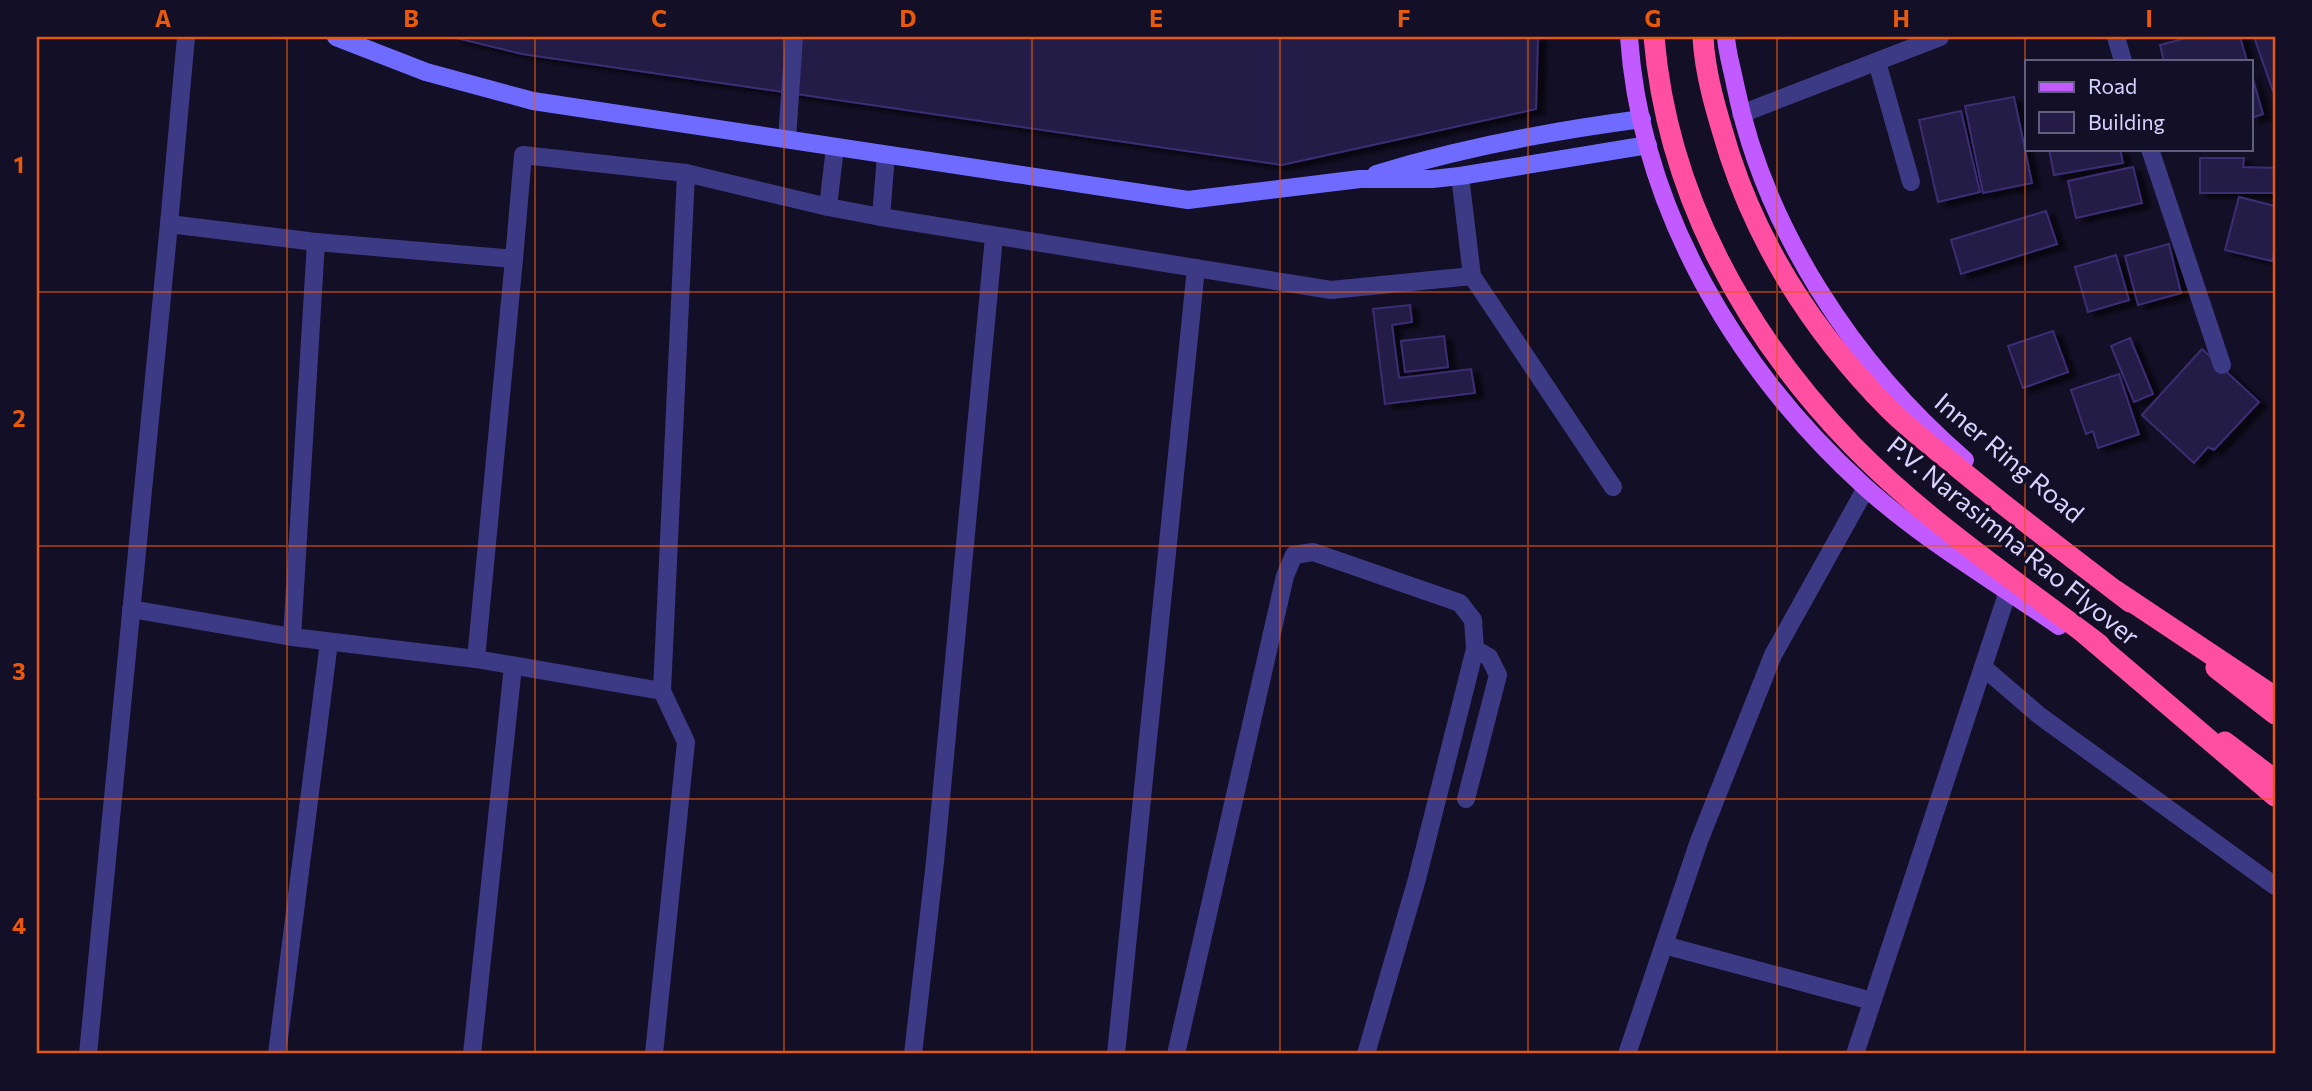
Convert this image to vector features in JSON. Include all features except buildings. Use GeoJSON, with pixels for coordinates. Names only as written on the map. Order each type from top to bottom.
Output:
{"type":"FeatureCollection","features":[{"type":"Feature","properties":{"kind":"highway","name":"P.V. Narasimha Rao Flyover"},"geometry":{"type":"LineString","coordinates":[[1654,37],[1666,118],[1689,198],[1716,258],[1749,315],[1793,378],[1852,445],[1953,534],[2275,780]]}},
{"type":"Feature","properties":{"kind":"highway","name":"P.V. Narasimha Rao Flyover"},"geometry":{"type":"LineString","coordinates":[[1703,37],[1715,109],[1738,181],[1762,236],[1792,290],[1835,349],[1890,410],[1989,494],[2275,713]]}},
{"type":"Feature","properties":{"kind":"highway"},"geometry":{"type":"LineString","coordinates":[[2116,591],[2275,699]]}},
{"type":"Feature","properties":{"kind":"highway"},"geometry":{"type":"LineString","coordinates":[[2085,634],[2275,794]]}},
{"type":"Feature","properties":{"kind":"main road"},"geometry":{"type":"LineString","coordinates":[[1629,37],[1642,119],[1668,206],[1695,268],[1728,327],[1774,392],[1866,488],[1924,533],[2080,641],[2275,794]]}},
{"type":"Feature","properties":{"kind":"main road","name":"Inner Ring Road"},"geometry":{"type":"LineString","coordinates":[[1726,37],[1741,114],[1764,184],[1782,226],[1811,278],[1851,337],[1945,444],[1994,486],[2275,699]]}},
{"type":"Feature","properties":{"kind":"street"},"geometry":{"type":"LineString","coordinates":[[88,1054],[186,37]]}},
{"type":"Feature","properties":{"kind":"street"},"geometry":{"type":"LineString","coordinates":[[336,37],[426,72],[533,101],[1188,200],[1360,179],[1432,179],[1460,176],[1648,145]]}},
{"type":"Feature","properties":{"kind":"street"},"geometry":{"type":"LineString","coordinates":[[787,139],[794,37]]}},
{"type":"Feature","properties":{"kind":"street"},"geometry":{"type":"LineString","coordinates":[[1741,114],[1940,37]]}},
{"type":"Feature","properties":{"kind":"street"},"geometry":{"type":"LineString","coordinates":[[2116,37],[2123,60]]}},
{"type":"Feature","properties":{"kind":"street"},"geometry":{"type":"LineString","coordinates":[[1877,62],[1911,182]]}},
{"type":"Feature","properties":{"kind":"street"},"geometry":{"type":"LineString","coordinates":[[1360,179],[1430,157],[1542,132],[1642,119]]}},
{"type":"Feature","properties":{"kind":"street"},"geometry":{"type":"LineString","coordinates":[[828,207],[835,147]]}},
{"type":"Feature","properties":{"kind":"street"},"geometry":{"type":"LineString","coordinates":[[2150,150],[2222,366]]}},
{"type":"Feature","properties":{"kind":"street"},"geometry":{"type":"LineString","coordinates":[[476,659],[523,155],[686,173],[881,217],[1331,290],[1472,276]]}},
{"type":"Feature","properties":{"kind":"street"},"geometry":{"type":"LineString","coordinates":[[881,217],[886,155]]}},
{"type":"Feature","properties":{"kind":"street"},"geometry":{"type":"LineString","coordinates":[[654,1054],[686,742],[662,691],[686,173]]}},
{"type":"Feature","properties":{"kind":"street"},"geometry":{"type":"LineString","coordinates":[[1460,176],[1472,276],[1613,487]]}},
{"type":"Feature","properties":{"kind":"street"},"geometry":{"type":"LineString","coordinates":[[169,224],[316,242],[514,259]]}},
{"type":"Feature","properties":{"kind":"street"},"geometry":{"type":"LineString","coordinates":[[913,1054],[937,834],[994,237]]}},
{"type":"Feature","properties":{"kind":"street"},"geometry":{"type":"LineString","coordinates":[[292,637],[316,242]]}},
{"type":"Feature","properties":{"kind":"street"},"geometry":{"type":"LineString","coordinates":[[1116,1054],[1196,268]]}},
{"type":"Feature","properties":{"kind":"street"},"geometry":{"type":"LineString","coordinates":[[1627,1054],[1699,842],[1773,655],[1866,488]]}},
{"type":"Feature","properties":{"kind":"street"},"geometry":{"type":"LineString","coordinates":[[1176,1054],[1285,576],[1294,555],[1313,552],[1460,603],[1473,620],[1475,649],[1418,879],[1366,1054]]}},
{"type":"Feature","properties":{"kind":"street"},"geometry":{"type":"LineString","coordinates":[[1855,1054],[2008,591]]}},
{"type":"Feature","properties":{"kind":"street"},"geometry":{"type":"LineString","coordinates":[[131,609],[292,637],[476,659],[662,691]]}},
{"type":"Feature","properties":{"kind":"street"},"geometry":{"type":"LineString","coordinates":[[277,1054],[330,642]]}},
{"type":"Feature","properties":{"kind":"street"},"geometry":{"type":"LineString","coordinates":[[1466,799],[1498,676],[1489,657],[1475,649]]}},
{"type":"Feature","properties":{"kind":"street"},"geometry":{"type":"LineString","coordinates":[[472,1054],[513,666]]}},
{"type":"Feature","properties":{"kind":"street"},"geometry":{"type":"LineString","coordinates":[[1983,667],[2050,723],[2275,886]]}},
{"type":"Feature","properties":{"kind":"street"},"geometry":{"type":"LineString","coordinates":[[1664,945],[1872,1001]]}}]}
